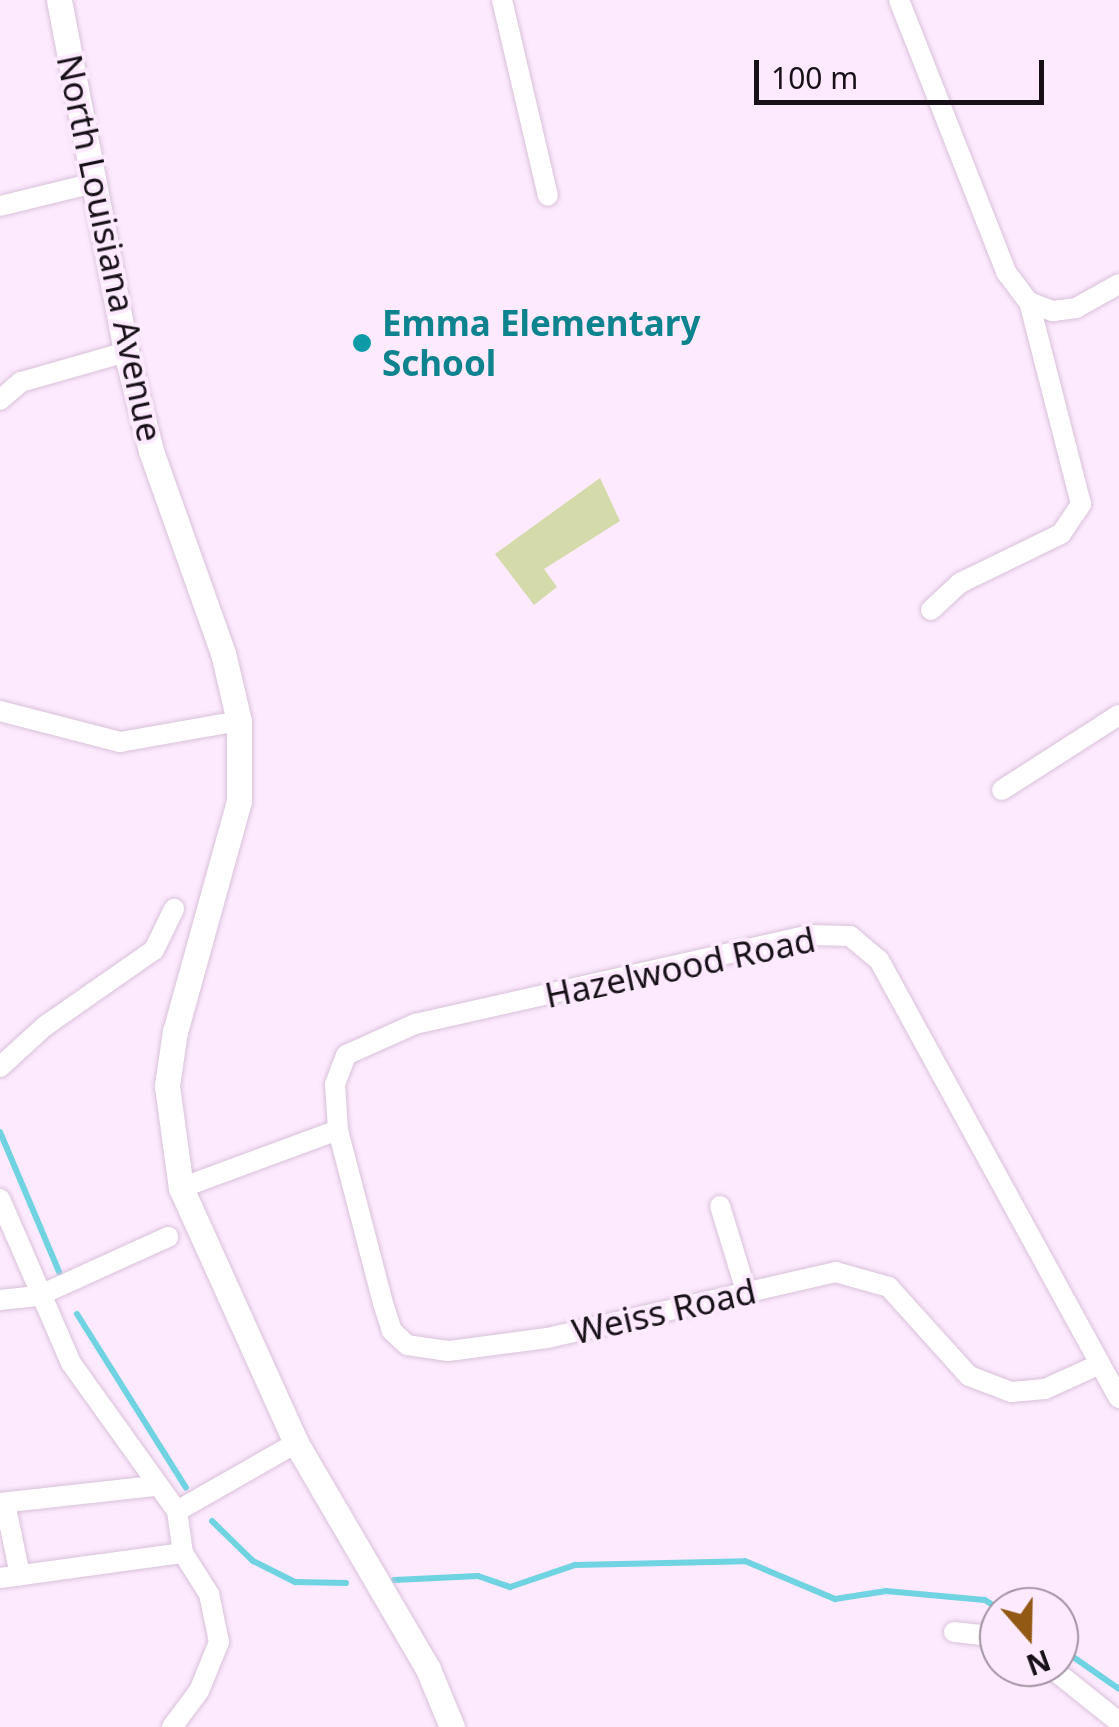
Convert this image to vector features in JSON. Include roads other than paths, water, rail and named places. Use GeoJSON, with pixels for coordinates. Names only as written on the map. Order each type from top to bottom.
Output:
{"type":"FeatureCollection","features":[{"type":"Feature","properties":{"kind":"street","name":"North Louisiana Avenue"},"geometry":{"type":"LineString","coordinates":[[60,0],[126,352],[150,451],[223,653],[240,721],[238,802],[175,1031],[167,1086],[181,1188],[296,1443],[428,1669],[452,1727]]}},
{"type":"Feature","properties":{"kind":"street"},"geometry":{"type":"LineString","coordinates":[[502,0],[548,196]]}},
{"type":"Feature","properties":{"kind":"street"},"geometry":{"type":"LineString","coordinates":[[899,0],[1006,272],[1030,302],[1081,504],[1061,534],[960,583],[931,610]]}},
{"type":"Feature","properties":{"kind":"street"},"geometry":{"type":"LineString","coordinates":[[0,206],[94,183]]}},
{"type":"Feature","properties":{"kind":"street"},"geometry":{"type":"LineString","coordinates":[[1030,302],[1052,311],[1076,308],[1119,284]]}},
{"type":"Feature","properties":{"kind":"street"},"geometry":{"type":"LineString","coordinates":[[0,400],[49,371],[126,352]]}},
{"type":"Feature","properties":{"kind":"street"},"geometry":{"type":"LineString","coordinates":[[0,711],[120,742],[240,721]]}},
{"type":"Feature","properties":{"kind":"street"},"geometry":{"type":"LineString","coordinates":[[1002,790],[1119,715]]}},
{"type":"Feature","properties":{"kind":"street"},"geometry":{"type":"LineString","coordinates":[[0,1067],[46,1026],[154,950],[174,908]]}},
{"type":"Feature","properties":{"kind":"street","name":"Hazelwood Road"},"geometry":{"type":"LineString","coordinates":[[338,1130],[335,1084],[346,1054],[415,1024],[810,935],[850,936],[879,960],[1119,1398]]}},
{"type":"Feature","properties":{"kind":"street"},"geometry":{"type":"LineString","coordinates":[[181,1188],[338,1130]]}},
{"type":"Feature","properties":{"kind":"street","name":"Weiss Road"},"geometry":{"type":"LineString","coordinates":[[338,1130],[383,1303],[392,1330],[407,1345],[448,1351],[547,1338],[836,1272],[888,1287],[970,1376],[1011,1392],[1045,1388],[1100,1364]]}},
{"type":"Feature","properties":{"kind":"street"},"geometry":{"type":"LineString","coordinates":[[0,1198],[38,1296],[71,1363],[154,1486],[177,1511],[183,1554],[209,1594],[219,1642],[199,1691],[172,1727]]}},
{"type":"Feature","properties":{"kind":"street"},"geometry":{"type":"LineString","coordinates":[[720,1206],[746,1291]]}},
{"type":"Feature","properties":{"kind":"street"},"geometry":{"type":"LineString","coordinates":[[0,1300],[38,1296],[168,1237]]}},
{"type":"Feature","properties":{"kind":"street"},"geometry":{"type":"LineString","coordinates":[[177,1511],[296,1443]]}},
{"type":"Feature","properties":{"kind":"street"},"geometry":{"type":"LineString","coordinates":[[154,1486],[2,1503],[10,1577],[183,1554]]}},
{"type":"Feature","properties":{"kind":"street"},"geometry":{"type":"LineString","coordinates":[[954,1632],[979,1635]]}},
{"type":"Feature","properties":{"kind":"street"},"geometry":{"type":"LineString","coordinates":[[1075,1687],[1119,1722]]}},
{"type":"Feature","properties":{"kind":"waterway"},"geometry":{"type":"LineString","coordinates":[[0,1132],[59,1272]]}},
{"type":"Feature","properties":{"kind":"waterway"},"geometry":{"type":"LineString","coordinates":[[77,1314],[186,1488]]}},
{"type":"Feature","properties":{"kind":"waterway"},"geometry":{"type":"LineString","coordinates":[[212,1521],[253,1561],[295,1582],[346,1583]]}},
{"type":"Feature","properties":{"kind":"waterway"},"geometry":{"type":"LineString","coordinates":[[394,1580],[478,1576],[510,1587],[575,1565],[745,1561],[835,1599],[886,1591],[979,1599]]}},
{"type":"Feature","properties":{"kind":"waterway"},"geometry":{"type":"LineString","coordinates":[[1079,1661],[1119,1689]]}},
{"type":"Feature","properties":{"kind":"place","name":"Emma Elementary School"},"geometry":{"type":"Point","coordinates":[362,343]}}]}
